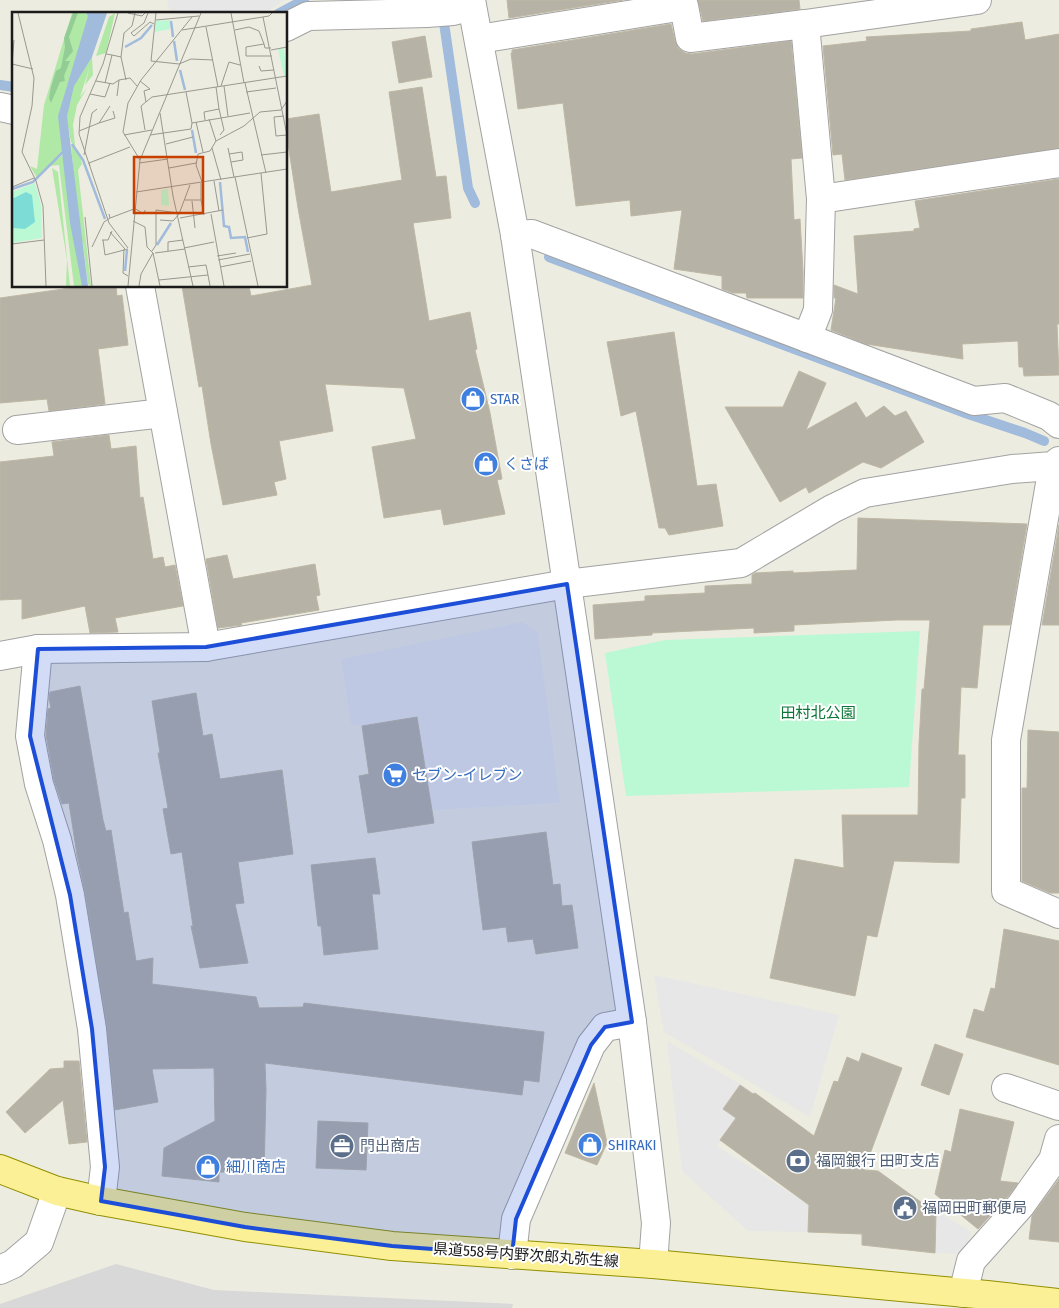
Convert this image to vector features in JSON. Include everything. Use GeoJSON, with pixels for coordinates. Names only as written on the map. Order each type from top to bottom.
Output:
{"type":"FeatureCollection","features":[{"type":"Feature","properties":{"kind":"main road","name":"県道558号内野次郎丸弥生線"},"geometry":{"type":"LineString","coordinates":[[0,1170],[57,1191],[101,1201],[245,1227],[392,1246],[653,1264],[981,1299],[1059,1304]]}},
{"type":"Feature","properties":{"kind":"street"},"geometry":{"type":"LineString","coordinates":[[479,39],[684,6],[690,38],[977,0]]}},
{"type":"Feature","properties":{"kind":"street"},"geometry":{"type":"LineString","coordinates":[[288,27],[308,16],[427,14],[453,11],[472,3],[515,235],[632,1022],[656,1223],[653,1264]]}},
{"type":"Feature","properties":{"kind":"street"},"geometry":{"type":"LineString","coordinates":[[805,24],[820,199],[818,310],[807,338]]}},
{"type":"Feature","properties":{"kind":"street"},"geometry":{"type":"LineString","coordinates":[[820,199],[1059,163]]}},
{"type":"Feature","properties":{"kind":"street"},"geometry":{"type":"LineString","coordinates":[[515,235],[532,234],[974,401],[1005,398],[1049,416],[1059,424]]}},
{"type":"Feature","properties":{"kind":"street"},"geometry":{"type":"LineString","coordinates":[[140,288],[206,647]]}},
{"type":"Feature","properties":{"kind":"street"},"geometry":{"type":"LineString","coordinates":[[17,430],[163,413]]}},
{"type":"Feature","properties":{"kind":"street"},"geometry":{"type":"LineString","coordinates":[[0,656],[38,649],[206,647],[567,584],[741,562],[832,509],[865,493],[1012,468],[1056,463],[1006,740],[1006,891],[1059,914]]}},
{"type":"Feature","properties":{"kind":"street"},"geometry":{"type":"LineString","coordinates":[[38,649],[30,736],[39,784],[57,840],[70,895],[92,1029],[105,1167],[101,1201]]}},
{"type":"Feature","properties":{"kind":"street"},"geometry":{"type":"LineString","coordinates":[[512,1254],[516,1219],[591,1045],[605,1027],[632,1022]]}},
{"type":"Feature","properties":{"kind":"street"},"geometry":{"type":"LineString","coordinates":[[1006,1088],[1059,1106]]}},
{"type":"Feature","properties":{"kind":"street"},"geometry":{"type":"LineString","coordinates":[[981,1299],[971,1261],[1026,1197],[1053,1160],[1059,1139]]}},
{"type":"Feature","properties":{"kind":"street"},"geometry":{"type":"LineString","coordinates":[[0,1270],[13,1264],[39,1242],[57,1191]]}},
{"type":"Feature","properties":{"kind":"highlighted area"},"geometry":{"type":"Polygon","coordinates":[[[567,584],[632,1022],[605,1027],[591,1045],[516,1219],[512,1255],[392,1246],[245,1227],[101,1201],[105,1167],[92,1029],[70,895],[30,736],[38,649],[206,647],[567,584]]]}},
{"type":"Feature","properties":{"kind":"shaded area"},"geometry":{"type":"Polygon","coordinates":[[[167,0],[284,0],[267,12],[170,12],[167,0]]]}},
{"type":"Feature","properties":{"kind":"shaded area"},"geometry":{"type":"Polygon","coordinates":[[[522,622],[538,632],[560,803],[432,810],[417,717],[362,726],[351,724],[341,659],[522,622]]]}},
{"type":"Feature","properties":{"kind":"shaded area"},"geometry":{"type":"Polygon","coordinates":[[[654,975],[839,1015],[810,1117],[664,1032],[654,975]]]}},
{"type":"Feature","properties":{"kind":"shaded area"},"geometry":{"type":"Polygon","coordinates":[[[667,1041],[755,1093],[717,1146],[809,1205],[808,1232],[748,1231],[682,1171],[667,1041]]]}},
{"type":"Feature","properties":{"kind":"shaded area"},"geometry":{"type":"Polygon","coordinates":[[[923,1204],[972,1232],[962,1254],[935,1253],[922,1215],[923,1204]]]}},
{"type":"Feature","properties":{"kind":"shaded area"},"geometry":{"type":"Polygon","coordinates":[[[116,1264],[214,1290],[513,1304],[512,1308],[0,1308],[0,1304],[116,1264]]]}},
{"type":"Feature","properties":{"kind":"green space","name":"田村北公園"},"geometry":{"type":"Polygon","coordinates":[[[920,631],[909,787],[626,796],[605,653],[665,640],[920,631]]]}},
{"type":"Feature","properties":{"kind":"building"},"geometry":{"type":"Polygon","coordinates":[[[507,0],[623,0],[509,18],[507,0]]]}},
{"type":"Feature","properties":{"kind":"building"},"geometry":{"type":"Polygon","coordinates":[[[698,0],[799,0],[800,9],[703,21],[698,0]]]}},
{"type":"Feature","properties":{"kind":"building"},"geometry":{"type":"Polygon","coordinates":[[[1022,22],[1025,40],[1059,34],[1059,148],[845,180],[842,154],[833,155],[823,46],[867,41],[866,37],[971,31],[971,29],[1022,22]]]}},
{"type":"Feature","properties":{"kind":"building"},"geometry":{"type":"Polygon","coordinates":[[[671,24],[678,48],[685,53],[692,54],[791,41],[802,158],[791,159],[794,220],[800,219],[803,298],[747,298],[746,293],[733,293],[722,289],[722,276],[674,269],[682,210],[631,216],[630,200],[576,206],[563,103],[518,109],[512,50],[671,24]]]}},
{"type":"Feature","properties":{"kind":"building"},"geometry":{"type":"Polygon","coordinates":[[[425,36],[432,77],[399,83],[392,42],[425,36]]]}},
{"type":"Feature","properties":{"kind":"building"},"geometry":{"type":"Polygon","coordinates":[[[422,87],[436,177],[446,176],[451,218],[413,223],[429,321],[470,312],[477,349],[475,350],[490,413],[502,479],[497,480],[505,514],[444,525],[441,509],[384,518],[372,447],[416,439],[404,388],[325,384],[333,431],[279,441],[286,479],[274,482],[277,495],[223,505],[202,386],[199,387],[182,288],[249,288],[251,296],[312,285],[288,144],[288,119],[319,114],[331,192],[402,180],[389,92],[422,87]]]}},
{"type":"Feature","properties":{"kind":"building"},"geometry":{"type":"Polygon","coordinates":[[[1059,179],[1059,324],[1057,324],[1059,375],[1024,376],[1023,367],[1019,367],[1018,341],[962,344],[963,359],[866,344],[831,330],[836,298],[834,298],[834,285],[858,294],[854,236],[914,231],[914,229],[920,228],[915,201],[1059,179]]]}},
{"type":"Feature","properties":{"kind":"building"},"geometry":{"type":"Polygon","coordinates":[[[70,288],[116,288],[117,296],[122,295],[128,345],[98,349],[105,404],[49,411],[47,399],[0,403],[0,298],[70,288]]]}},
{"type":"Feature","properties":{"kind":"building"},"geometry":{"type":"Polygon","coordinates":[[[674,332],[697,486],[716,484],[723,526],[669,535],[665,528],[659,528],[636,411],[621,416],[607,342],[674,332]]]}},
{"type":"Feature","properties":{"kind":"building"},"geometry":{"type":"Polygon","coordinates":[[[799,371],[826,383],[806,430],[856,402],[866,418],[884,406],[895,416],[906,411],[924,442],[881,468],[863,462],[809,493],[806,487],[780,502],[725,407],[783,407],[799,371]]]}},
{"type":"Feature","properties":{"kind":"building"},"geometry":{"type":"Polygon","coordinates":[[[109,435],[111,449],[136,446],[140,498],[143,497],[153,559],[163,557],[165,567],[175,565],[183,606],[115,618],[118,632],[90,633],[85,606],[22,619],[22,599],[0,600],[0,462],[54,456],[52,442],[109,435]]]}},
{"type":"Feature","properties":{"kind":"building"},"geometry":{"type":"Polygon","coordinates":[[[858,518],[1027,524],[1010,625],[983,625],[977,688],[961,687],[958,755],[965,755],[965,798],[961,798],[959,863],[894,861],[877,937],[867,935],[855,996],[770,978],[795,859],[844,868],[842,815],[918,815],[922,689],[924,689],[930,620],[794,625],[794,631],[754,633],[754,628],[652,633],[652,635],[595,639],[593,605],[645,601],[645,596],[705,593],[705,586],[752,584],[752,575],[755,573],[857,570],[858,518]]]}},
{"type":"Feature","properties":{"kind":"building"},"geometry":{"type":"Polygon","coordinates":[[[1059,525],[1059,625],[1042,625],[1059,525]]]}},
{"type":"Feature","properties":{"kind":"building"},"geometry":{"type":"Polygon","coordinates":[[[227,555],[233,579],[315,564],[320,595],[316,596],[319,610],[218,628],[206,559],[227,555]]]}},
{"type":"Feature","properties":{"kind":"building"},"geometry":{"type":"Polygon","coordinates":[[[80,686],[103,820],[106,831],[111,830],[124,913],[128,912],[136,961],[153,958],[152,984],[256,997],[259,1008],[303,1007],[304,1003],[544,1032],[539,1082],[524,1080],[522,1095],[265,1063],[264,1173],[219,1172],[219,1182],[162,1176],[164,1148],[215,1121],[214,1068],[152,1069],[158,1102],[115,1110],[107,1027],[69,803],[62,804],[54,780],[46,735],[48,709],[51,708],[50,692],[80,686]]]}},
{"type":"Feature","properties":{"kind":"building"},"geometry":{"type":"Polygon","coordinates":[[[196,693],[203,736],[212,734],[220,779],[282,770],[293,854],[238,862],[244,903],[235,904],[248,963],[200,968],[191,926],[193,926],[182,852],[171,854],[163,809],[168,808],[158,753],[160,753],[152,701],[196,693]]]}},
{"type":"Feature","properties":{"kind":"building","name":"セブン-イレブン"},"geometry":{"type":"Polygon","coordinates":[[[417,717],[434,823],[368,833],[359,776],[369,774],[362,726],[417,717]]]}},
{"type":"Feature","properties":{"kind":"building"},"geometry":{"type":"Polygon","coordinates":[[[1028,730],[1059,732],[1059,893],[1050,893],[1022,881],[1022,788],[1027,788],[1028,730]]]}},
{"type":"Feature","properties":{"kind":"building"},"geometry":{"type":"Polygon","coordinates":[[[546,832],[553,885],[560,884],[562,906],[572,905],[578,948],[536,954],[533,939],[508,942],[506,927],[483,930],[472,842],[546,832]]]}},
{"type":"Feature","properties":{"kind":"building"},"geometry":{"type":"Polygon","coordinates":[[[375,858],[380,894],[372,894],[378,949],[324,955],[321,926],[318,926],[311,865],[375,858]]]}},
{"type":"Feature","properties":{"kind":"building"},"geometry":{"type":"Polygon","coordinates":[[[1004,929],[1059,941],[1059,1065],[966,1037],[974,1009],[984,1012],[991,988],[995,989],[1004,929]]]}},
{"type":"Feature","properties":{"kind":"building"},"geometry":{"type":"Polygon","coordinates":[[[935,1044],[963,1054],[949,1095],[921,1085],[935,1044]]]}},
{"type":"Feature","properties":{"kind":"building"},"geometry":{"type":"Polygon","coordinates":[[[862,1053],[902,1068],[864,1170],[878,1171],[936,1213],[935,1253],[862,1245],[862,1234],[808,1232],[809,1205],[720,1140],[736,1118],[723,1109],[740,1085],[753,1094],[755,1093],[814,1136],[834,1081],[838,1082],[847,1057],[859,1062],[862,1053]]]}},
{"type":"Feature","properties":{"kind":"building"},"geometry":{"type":"Polygon","coordinates":[[[64,1061],[79,1061],[87,1142],[69,1144],[63,1100],[25,1133],[6,1112],[50,1069],[64,1068],[64,1061]]]}},
{"type":"Feature","properties":{"kind":"building"},"geometry":{"type":"Polygon","coordinates":[[[594,1083],[607,1143],[597,1165],[565,1153],[594,1083]]]}},
{"type":"Feature","properties":{"kind":"building"},"geometry":{"type":"Polygon","coordinates":[[[960,1109],[1014,1122],[1000,1181],[1018,1183],[978,1229],[935,1194],[945,1150],[951,1152],[960,1109]]]}},
{"type":"Feature","properties":{"kind":"building","name":"門出商店"},"geometry":{"type":"Polygon","coordinates":[[[318,1121],[368,1123],[366,1170],[316,1168],[318,1121]]]}},
{"type":"Feature","properties":{"kind":"building"},"geometry":{"type":"Polygon","coordinates":[[[1059,1179],[1059,1242],[1029,1239],[1032,1216],[1059,1179]]]}},
{"type":"Feature","properties":{"kind":"waterway"},"geometry":{"type":"LineString","coordinates":[[282,12],[304,0]]}},
{"type":"Feature","properties":{"kind":"waterway"},"geometry":{"type":"LineString","coordinates":[[444,23],[468,188],[475,203]]}},
{"type":"Feature","properties":{"kind":"waterway"},"geometry":{"type":"LineString","coordinates":[[0,85],[12,87]]}},
{"type":"Feature","properties":{"kind":"waterway"},"geometry":{"type":"LineString","coordinates":[[549,257],[1044,441]]}},
{"type":"Feature","properties":{"kind":"place","name":"STAR"},"geometry":{"type":"Point","coordinates":[473,399]}},
{"type":"Feature","properties":{"kind":"place","name":"くさば"},"geometry":{"type":"Point","coordinates":[486,464]}},
{"type":"Feature","properties":{"kind":"place","name":"セブン-イレブン"},"geometry":{"type":"Point","coordinates":[395,775]}},
{"type":"Feature","properties":{"kind":"place","name":"SHIRAKI"},"geometry":{"type":"Point","coordinates":[590,1145]}},
{"type":"Feature","properties":{"kind":"place","name":"門出商店"},"geometry":{"type":"Point","coordinates":[342,1146]}},
{"type":"Feature","properties":{"kind":"place","name":"福岡銀行 田町支店"},"geometry":{"type":"Point","coordinates":[798,1161]}},
{"type":"Feature","properties":{"kind":"place","name":"細川商店"},"geometry":{"type":"Point","coordinates":[208,1167]}},
{"type":"Feature","properties":{"kind":"place","name":"福岡田町郵便局"},"geometry":{"type":"Point","coordinates":[905,1208]}}]}
